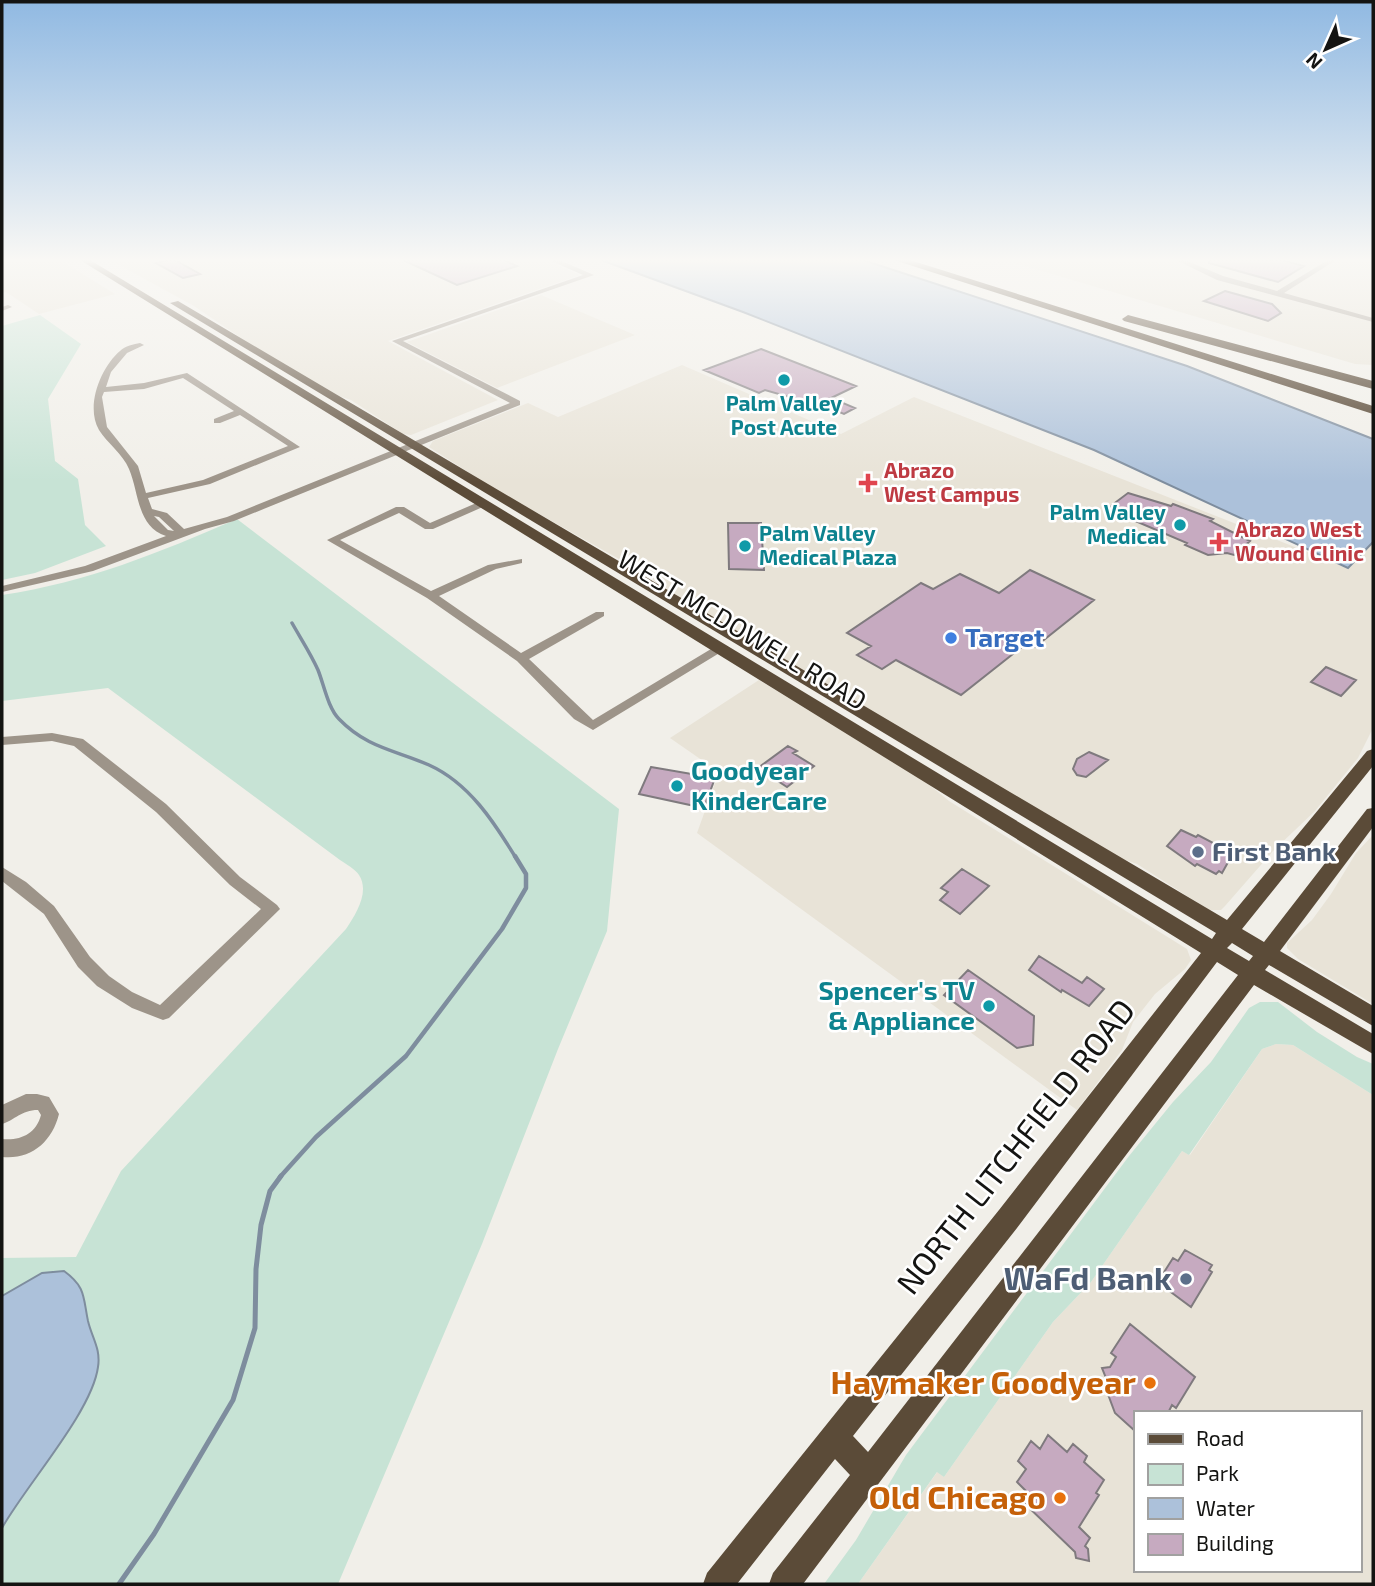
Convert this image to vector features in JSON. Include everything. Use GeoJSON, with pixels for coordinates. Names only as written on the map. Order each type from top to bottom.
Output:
{"type":"FeatureCollection","features":[{"type":"Feature","properties":{"kind":"highway"},"geometry":{"type":"LineString","coordinates":[[1134,334],[1145,342],[1373,425]]}},
{"type":"Feature","properties":{"kind":"highway"},"geometry":{"type":"LineString","coordinates":[[1149,334],[1373,410]]}},
{"type":"Feature","properties":{"kind":"highway"},"geometry":{"type":"LineString","coordinates":[[1154,334],[1373,398]]}},
{"type":"Feature","properties":{"kind":"highway"},"geometry":{"type":"LineString","coordinates":[[1162,334],[1373,385]]}},
{"type":"Feature","properties":{"kind":"highway"},"geometry":{"type":"LineString","coordinates":[[1165,334],[1373,398]]}},
{"type":"Feature","properties":{"kind":"main road","name":"WEST MCDOWELL ROAD"},"geometry":{"type":"LineString","coordinates":[[202,334],[891,755],[1222,942],[1267,953],[1373,1017]]}},
{"type":"Feature","properties":{"kind":"main road","name":"WEST MCDOWELL ROAD"},"geometry":{"type":"LineString","coordinates":[[227,334],[909,740],[1222,942],[1251,973],[1373,1045]]}},
{"type":"Feature","properties":{"kind":"main road"},"geometry":{"type":"LineString","coordinates":[[891,755],[909,740]]}},
{"type":"Feature","properties":{"kind":"main road","name":"NORTH LITCHFIELD ROAD"},"geometry":{"type":"LineString","coordinates":[[718,1584],[1222,942],[1373,755]]}},
{"type":"Feature","properties":{"kind":"main road"},"geometry":{"type":"LineString","coordinates":[[784,1584],[1373,814]]}},
{"type":"Feature","properties":{"kind":"main road"},"geometry":{"type":"LineString","coordinates":[[835,1438],[869,1474]]}},
{"type":"Feature","properties":{"kind":"street"},"geometry":{"type":"LineString","coordinates":[[2,589],[89,568],[180,535],[210,523],[222,514],[513,401],[396,341],[417,334]]}},
{"type":"Feature","properties":{"kind":"street"},"geometry":{"type":"LineString","coordinates":[[140,345],[124,351],[115,360],[100,390],[98,397],[102,427],[133,466],[150,520],[165,533],[180,535]]}},
{"type":"Feature","properties":{"kind":"street"},"geometry":{"type":"LineString","coordinates":[[100,390],[144,386],[184,374],[295,447],[206,482],[141,497]]}},
{"type":"Feature","properties":{"kind":"street"},"geometry":{"type":"LineString","coordinates":[[217,421],[241,412]]}},
{"type":"Feature","properties":{"kind":"street"},"geometry":{"type":"LineString","coordinates":[[481,504],[429,527],[400,509],[332,540],[431,596],[521,659],[579,716],[593,726],[720,649]]}},
{"type":"Feature","properties":{"kind":"street"},"geometry":{"type":"LineString","coordinates":[[431,596],[492,567],[518,561]]}},
{"type":"Feature","properties":{"kind":"street"},"geometry":{"type":"LineString","coordinates":[[521,659],[600,614]]}},
{"type":"Feature","properties":{"kind":"street"},"geometry":{"type":"LineString","coordinates":[[2,741],[52,737],[78,742],[151,800],[203,847],[235,881],[272,909],[163,1013],[143,1007],[92,971],[76,952],[68,935],[50,911],[2,873]]}},
{"type":"Feature","properties":{"kind":"street"},"geometry":{"type":"LineString","coordinates":[[2,1116],[16,1105],[35,1101],[43,1103],[50,1114],[44,1131],[30,1143],[13,1149],[2,1148]]}},
{"type":"Feature","properties":{"kind":"shaded area"},"geometry":{"type":"Polygon","coordinates":[[[235,334],[408,334],[388,341],[498,400],[411,435],[403,434],[351,400],[339,396],[235,334]]]}},
{"type":"Feature","properties":{"kind":"shaded area"},"geometry":{"type":"Polygon","coordinates":[[[430,334],[635,335],[497,388],[407,342],[430,334]]]}},
{"type":"Feature","properties":{"kind":"shaded area"},"geometry":{"type":"Polygon","coordinates":[[[1254,334],[1373,334],[1373,365],[1355,364],[1254,334]]]}},
{"type":"Feature","properties":{"kind":"shaded area"},"geometry":{"type":"Polygon","coordinates":[[[682,365],[841,434],[914,397],[1348,568],[1373,542],[1373,728],[1358,758],[1315,811],[1273,851],[1225,906],[1221,910],[1209,910],[1137,864],[1114,856],[661,588],[651,577],[493,488],[429,447],[433,441],[528,403],[558,417],[682,365]]]}},
{"type":"Feature","properties":{"kind":"shaded area"},"geometry":{"type":"Polygon","coordinates":[[[759,680],[927,783],[949,801],[1187,949],[1191,960],[1185,969],[1155,994],[1133,1022],[1122,1050],[1077,1110],[697,833],[719,772],[670,738],[759,680]]]}},
{"type":"Feature","properties":{"kind":"shaded area"},"geometry":{"type":"Polygon","coordinates":[[[1373,835],[1373,1004],[1298,959],[1287,948],[1287,943],[1312,920],[1356,853],[1373,835]]]}},
{"type":"Feature","properties":{"kind":"shaded area"},"geometry":{"type":"Polygon","coordinates":[[[1276,1044],[1293,1045],[1373,1095],[1373,1584],[858,1584],[938,1471],[944,1477],[1053,1322],[1091,1282],[1182,1151],[1190,1155],[1262,1049],[1276,1044]]]}},
{"type":"Feature","properties":{"kind":"green space"},"geometry":{"type":"Polygon","coordinates":[[[2,334],[67,334],[81,344],[48,399],[55,461],[78,479],[85,525],[106,546],[35,573],[2,580],[2,334]]]}},
{"type":"Feature","properties":{"kind":"green space"},"geometry":{"type":"Polygon","coordinates":[[[237,519],[619,809],[607,931],[482,1244],[338,1584],[2,1584],[2,1258],[76,1257],[121,1171],[346,929],[360,903],[363,888],[359,875],[353,869],[108,688],[2,701],[2,595],[93,574],[151,555],[237,519]]]}},
{"type":"Feature","properties":{"kind":"green space"},"geometry":{"type":"Polygon","coordinates":[[[1260,1002],[1278,1002],[1317,1032],[1373,1064],[1373,1095],[1293,1045],[1276,1044],[1262,1049],[1189,1155],[1182,1151],[1091,1282],[1053,1322],[944,1477],[937,1472],[858,1584],[824,1584],[856,1540],[906,1455],[1129,1156],[1173,1102],[1211,1062],[1249,1008],[1260,1002]]]}},
{"type":"Feature","properties":{"kind":"water"},"geometry":{"type":"Polygon","coordinates":[[[799,334],[1089,334],[1187,366],[1373,439],[1373,542],[1348,568],[1094,450],[799,334]]]}},
{"type":"Feature","properties":{"kind":"water"},"geometry":{"type":"Polygon","coordinates":[[[64,1271],[76,1282],[82,1293],[97,1349],[98,1367],[84,1405],[2,1528],[2,1296],[42,1273],[64,1271]]]}},
{"type":"Feature","properties":{"kind":"building","name":"Palm Valley Post Acute"},"geometry":{"type":"Polygon","coordinates":[[[761,349],[856,386],[831,398],[855,408],[844,414],[807,399],[803,401],[765,390],[759,393],[704,370],[761,349]]]}},
{"type":"Feature","properties":{"kind":"building","name":"Palm Valley Medical"},"geometry":{"type":"Polygon","coordinates":[[[1128,493],[1171,506],[1173,504],[1213,519],[1210,521],[1250,541],[1234,555],[1208,555],[1111,508],[1128,493]]]}},
{"type":"Feature","properties":{"kind":"building","name":"Palm Valley Medical Plaza"},"geometry":{"type":"Polygon","coordinates":[[[728,523],[761,523],[764,570],[729,569],[728,523]]]}},
{"type":"Feature","properties":{"kind":"building","name":"Target"},"geometry":{"type":"Polygon","coordinates":[[[1030,570],[1094,600],[1035,647],[1027,643],[961,695],[896,660],[882,669],[857,655],[871,646],[847,633],[921,583],[933,589],[960,574],[999,593],[1030,570]]]}},
{"type":"Feature","properties":{"kind":"building"},"geometry":{"type":"Polygon","coordinates":[[[1326,667],[1356,680],[1341,696],[1311,682],[1326,667]]]}},
{"type":"Feature","properties":{"kind":"building"},"geometry":{"type":"Polygon","coordinates":[[[788,746],[797,751],[793,753],[814,766],[787,787],[758,768],[788,746]]]}},
{"type":"Feature","properties":{"kind":"building"},"geometry":{"type":"Polygon","coordinates":[[[1089,752],[1108,760],[1086,777],[1077,775],[1073,769],[1077,759],[1089,752]]]}},
{"type":"Feature","properties":{"kind":"building","name":"Goodyear KinderCare"},"geometry":{"type":"Polygon","coordinates":[[[651,767],[715,778],[704,808],[639,794],[651,767]]]}},
{"type":"Feature","properties":{"kind":"building","name":"First Bank"},"geometry":{"type":"Polygon","coordinates":[[[1181,830],[1219,846],[1217,849],[1231,857],[1222,873],[1219,871],[1216,874],[1197,864],[1195,866],[1167,846],[1181,830]]]}},
{"type":"Feature","properties":{"kind":"building"},"geometry":{"type":"Polygon","coordinates":[[[962,869],[989,886],[960,914],[940,900],[948,892],[941,888],[962,869]]]}},
{"type":"Feature","properties":{"kind":"building"},"geometry":{"type":"Polygon","coordinates":[[[1039,956],[1082,983],[1087,977],[1104,989],[1089,1006],[1062,990],[1061,992],[1029,970],[1039,956]]]}},
{"type":"Feature","properties":{"kind":"building","name":"Spencer's TV & Appliance"},"geometry":{"type":"Polygon","coordinates":[[[968,970],[1034,1016],[1033,1045],[1017,1048],[944,995],[968,970]]]}},
{"type":"Feature","properties":{"kind":"building","name":"WaFd Bank"},"geometry":{"type":"Polygon","coordinates":[[[1185,1250],[1212,1265],[1209,1270],[1212,1272],[1191,1307],[1164,1287],[1167,1281],[1161,1277],[1173,1258],[1178,1261],[1185,1250]]]}},
{"type":"Feature","properties":{"kind":"building","name":"Haymaker Goodyear"},"geometry":{"type":"Polygon","coordinates":[[[1130,1324],[1195,1377],[1176,1408],[1172,1405],[1169,1411],[1134,1411],[1134,1430],[1115,1413],[1106,1389],[1110,1388],[1102,1368],[1110,1367],[1116,1357],[1111,1353],[1130,1324]]]}},
{"type":"Feature","properties":{"kind":"building","name":"Old Chicago"},"geometry":{"type":"Polygon","coordinates":[[[1048,1435],[1067,1452],[1073,1444],[1087,1456],[1084,1462],[1104,1480],[1096,1493],[1099,1495],[1079,1527],[1090,1538],[1085,1546],[1088,1549],[1089,1561],[1076,1558],[1075,1552],[1021,1500],[1026,1491],[1017,1482],[1026,1469],[1018,1461],[1031,1441],[1040,1449],[1048,1435]]]}},
{"type":"Feature","properties":{"kind":"waterway"},"geometry":{"type":"LineString","coordinates":[[292,623],[315,664],[329,703],[339,719],[371,742],[429,765],[456,782],[479,805],[516,858]]}},
{"type":"Feature","properties":{"kind":"waterway"},"geometry":{"type":"LineString","coordinates":[[280,1177],[316,1137],[406,1056],[502,929],[526,888],[526,874],[515,856]]}},
{"type":"Feature","properties":{"kind":"waterway"},"geometry":{"type":"LineString","coordinates":[[119,1584],[154,1534],[233,1400],[255,1328],[256,1269],[261,1225],[270,1191],[281,1176]]}},
{"type":"Feature","properties":{"kind":"place","name":"Palm Valley Post Acute"},"geometry":{"type":"Point","coordinates":[784,380]}},
{"type":"Feature","properties":{"kind":"place","name":"Abrazo West Campus"},"geometry":{"type":"Point","coordinates":[868,483]}},
{"type":"Feature","properties":{"kind":"place","name":"Palm Valley Medical"},"geometry":{"type":"Point","coordinates":[1180,525]}},
{"type":"Feature","properties":{"kind":"place","name":"Abrazo West Wound Clinic"},"geometry":{"type":"Point","coordinates":[1219,542]}},
{"type":"Feature","properties":{"kind":"place","name":"Palm Valley Medical Plaza"},"geometry":{"type":"Point","coordinates":[745,546]}},
{"type":"Feature","properties":{"kind":"place","name":"Target"},"geometry":{"type":"Point","coordinates":[951,638]}},
{"type":"Feature","properties":{"kind":"place","name":"Goodyear KinderCare"},"geometry":{"type":"Point","coordinates":[677,786]}},
{"type":"Feature","properties":{"kind":"place","name":"First Bank"},"geometry":{"type":"Point","coordinates":[1198,852]}},
{"type":"Feature","properties":{"kind":"place","name":"Spencer's TV & Appliance"},"geometry":{"type":"Point","coordinates":[989,1006]}},
{"type":"Feature","properties":{"kind":"place","name":"WaFd Bank"},"geometry":{"type":"Point","coordinates":[1186,1279]}},
{"type":"Feature","properties":{"kind":"place","name":"Haymaker Goodyear"},"geometry":{"type":"Point","coordinates":[1150,1383]}},
{"type":"Feature","properties":{"kind":"place","name":"Old Chicago"},"geometry":{"type":"Point","coordinates":[1060,1498]}}]}
